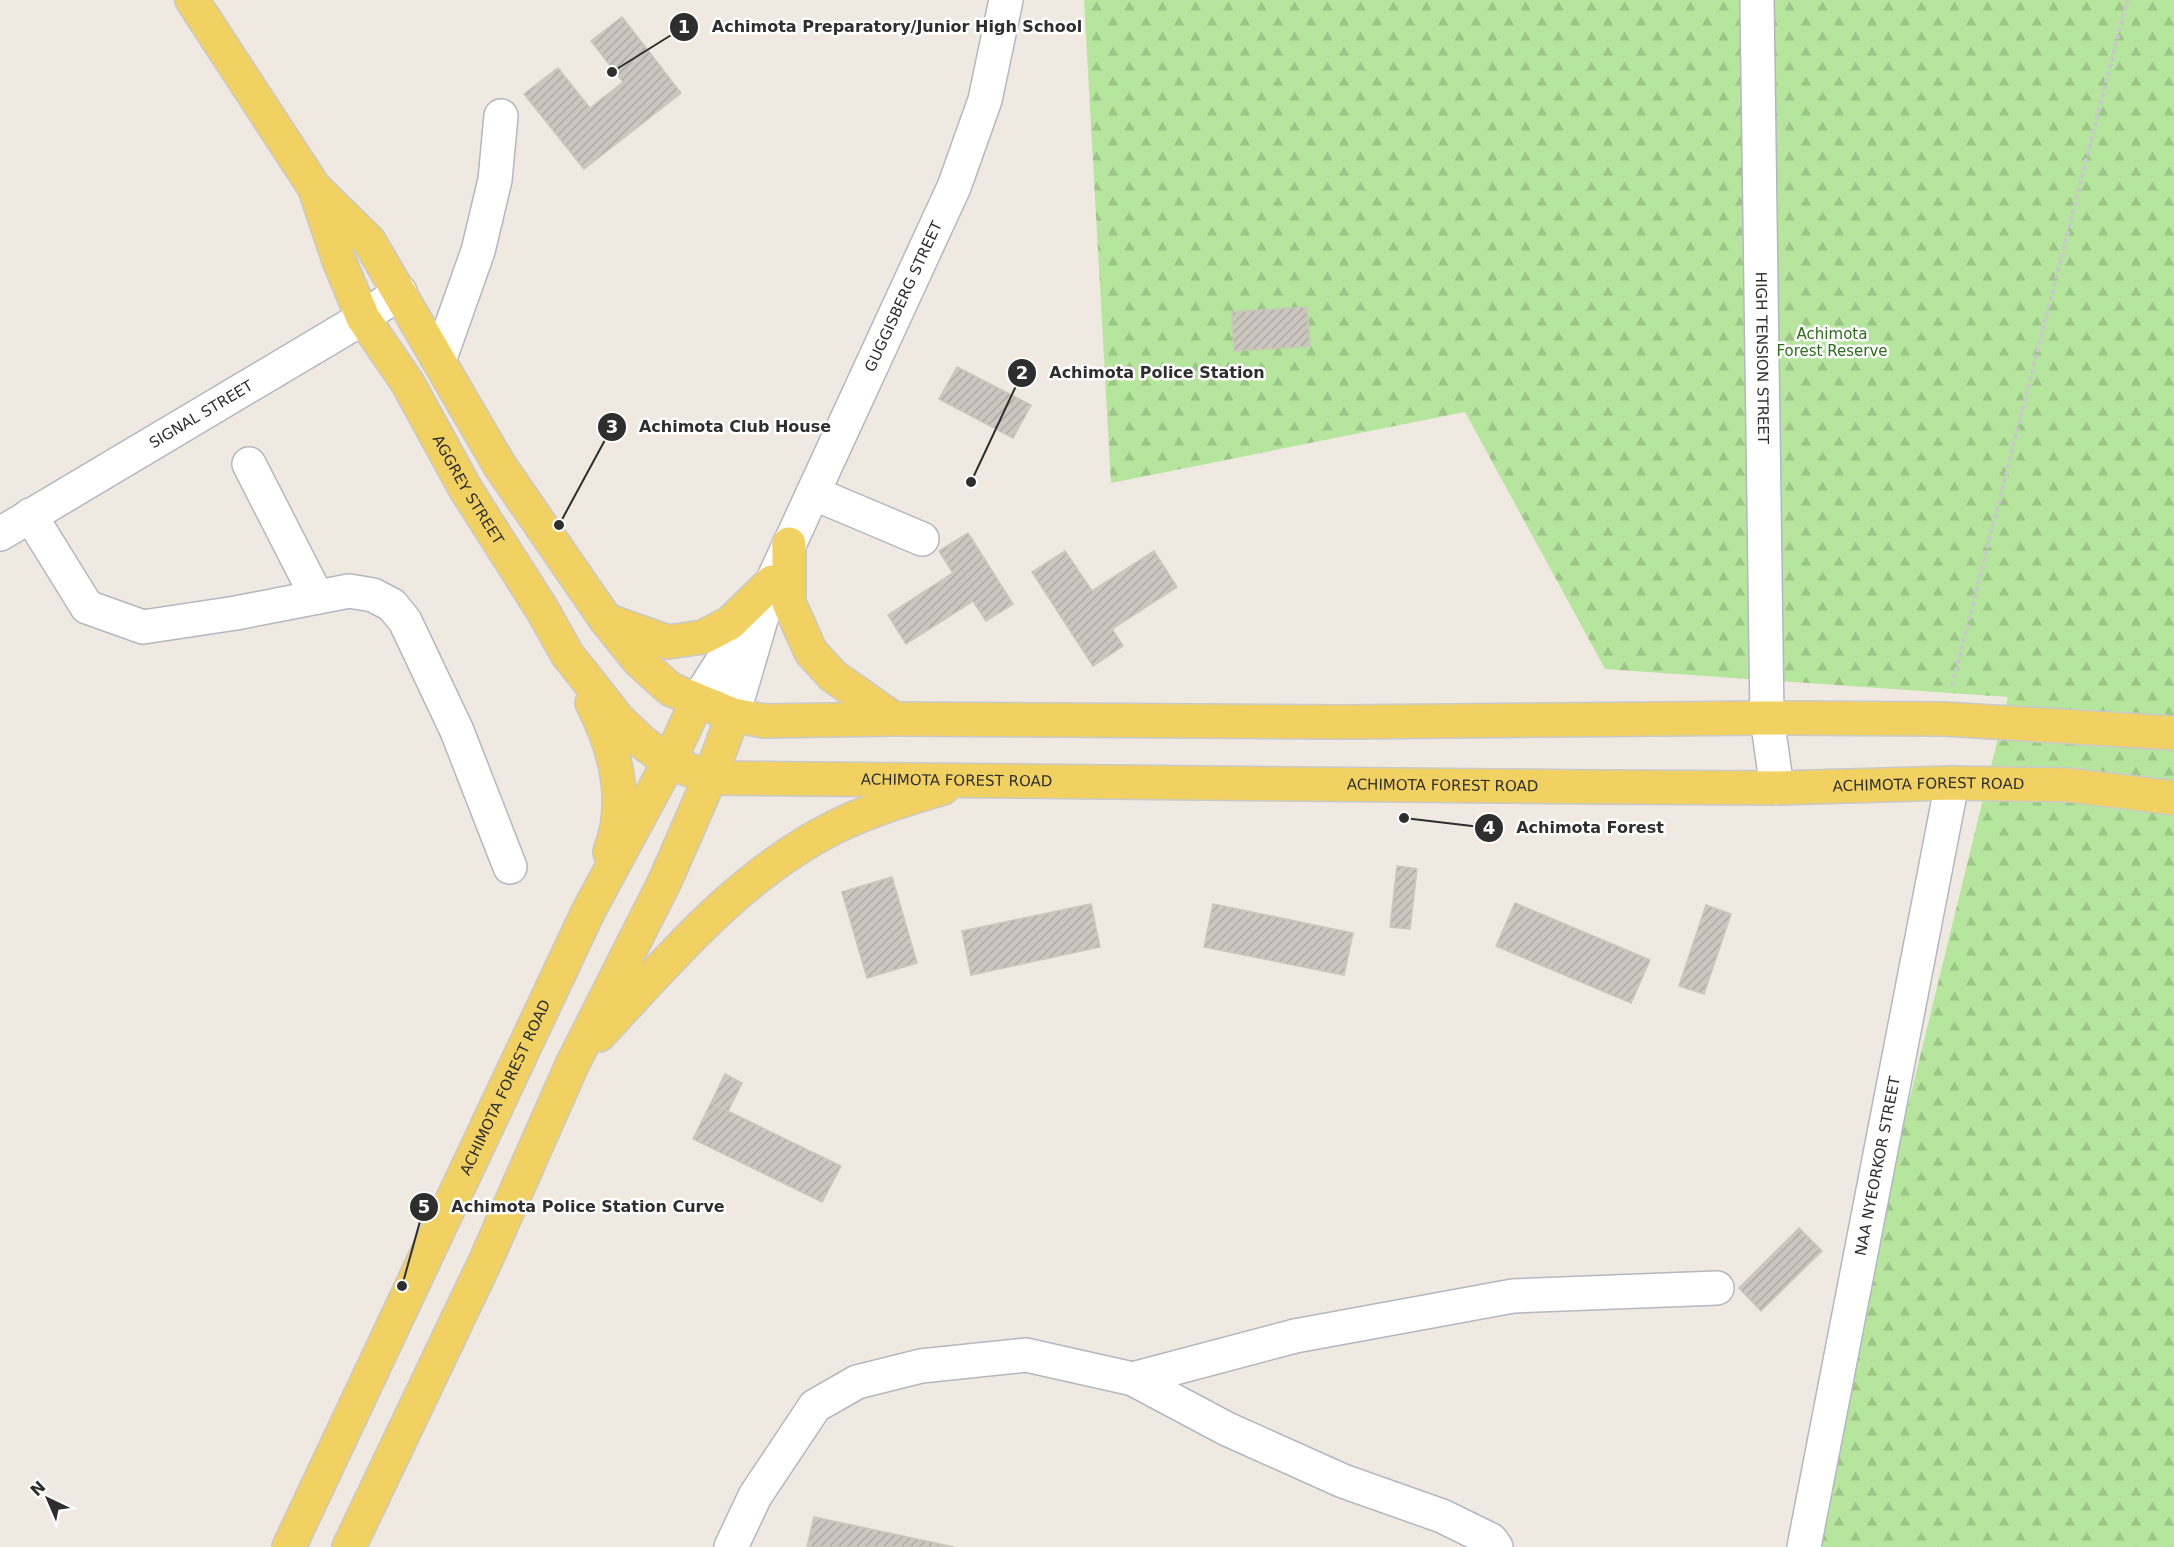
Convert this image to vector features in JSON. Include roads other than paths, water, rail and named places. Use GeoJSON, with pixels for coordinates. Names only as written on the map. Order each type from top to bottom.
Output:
{"type":"FeatureCollection","features":[{"type":"Feature","properties":{"kind":"main road","name":"AGGREY STREET"},"geometry":{"type":"LineString","coordinates":[[192,0],[314,187],[369,241],[500,466],[606,620],[639,662],[670,689],[697,701]]}},
{"type":"Feature","properties":{"kind":"main road","name":"AGGREY STREET"},"geometry":{"type":"LineString","coordinates":[[314,187],[340,263],[363,318],[406,382],[465,489],[543,611],[567,654],[618,720],[669,762]]}},
{"type":"Feature","properties":{"kind":"main road"},"geometry":{"type":"LineString","coordinates":[[789,544],[789,603],[811,652],[833,676],[894,718]]}},
{"type":"Feature","properties":{"kind":"main road"},"geometry":{"type":"LineString","coordinates":[[606,620],[668,642],[703,636],[730,623],[772,582]]}},
{"type":"Feature","properties":{"kind":"main road"},"geometry":{"type":"LineString","coordinates":[[567,654],[606,730],[615,759],[618,795],[616,835],[589,910]]}},
{"type":"Feature","properties":{"kind":"main road"},"geometry":{"type":"LineString","coordinates":[[697,701],[733,716],[764,721],[894,718],[1343,722],[1767,718],[1944,719],[2174,733]]}},
{"type":"Feature","properties":{"kind":"main road","name":"ACHIMOTA FOREST ROAD"},"geometry":{"type":"LineString","coordinates":[[289,1547],[525,1052],[589,910],[669,762],[697,701]]}},
{"type":"Feature","properties":{"kind":"main road"},"geometry":{"type":"LineString","coordinates":[[349,1547],[485,1262],[572,1065],[665,880],[710,778],[733,716]]}},
{"type":"Feature","properties":{"kind":"main road","name":"ACHIMOTA FOREST ROAD"},"geometry":{"type":"LineString","coordinates":[[669,762],[710,778],[1777,788],[1952,783],[2069,785],[2174,798]]}},
{"type":"Feature","properties":{"kind":"main road"},"geometry":{"type":"LineString","coordinates":[[572,1065],[682,943],[732,897],[780,860],[835,827],[905,800],[975,779]]}},
{"type":"Feature","properties":{"kind":"street","name":"GUGGISBERG STREET"},"geometry":{"type":"LineString","coordinates":[[733,716],[772,582],[954,187],[985,100],[1006,0]]}},
{"type":"Feature","properties":{"kind":"street","name":"HIGH TENSION STREET"},"geometry":{"type":"LineString","coordinates":[[1756,0],[1767,718],[1777,788]]}},
{"type":"Feature","properties":{"kind":"street"},"geometry":{"type":"LineString","coordinates":[[439,361],[478,251],[495,180],[501,116]]}},
{"type":"Feature","properties":{"kind":"street","name":"SIGNAL STREET"},"geometry":{"type":"LineString","coordinates":[[0,534],[363,318],[400,292]]}},
{"type":"Feature","properties":{"kind":"street"},"geometry":{"type":"LineString","coordinates":[[249,464],[317,597]]}},
{"type":"Feature","properties":{"kind":"street"},"geometry":{"type":"LineString","coordinates":[[813,493],[922,539]]}},
{"type":"Feature","properties":{"kind":"street"},"geometry":{"type":"LineString","coordinates":[[30,515],[87,607],[143,627],[349,591],[373,595],[392,605],[405,621],[457,731],[510,867]]}},
{"type":"Feature","properties":{"kind":"street","name":"GUGGISBERG STREET"},"geometry":{"type":"LineString","coordinates":[[697,701],[772,582]]}},
{"type":"Feature","properties":{"kind":"street","name":"NAA NYEORKOR STREET"},"geometry":{"type":"LineString","coordinates":[[1804,1547],[1952,783]]}},
{"type":"Feature","properties":{"kind":"street"},"geometry":{"type":"LineString","coordinates":[[1132,1379],[1295,1336],[1513,1296],[1717,1288]]}},
{"type":"Feature","properties":{"kind":"street"},"geometry":{"type":"LineString","coordinates":[[731,1547],[755,1496],[815,1406],[857,1382],[921,1366],[1026,1354],[1132,1379],[1227,1429],[1343,1481],[1442,1516],[1491,1540],[1496,1547]]}},
{"type":"Feature","properties":{"kind":"place","name":"Achimota Preparatory/Junior High School"},"geometry":{"type":"Point","coordinates":[612,72]}},
{"type":"Feature","properties":{"kind":"place","name":"Achimota Police Station"},"geometry":{"type":"Point","coordinates":[971,482]}},
{"type":"Feature","properties":{"kind":"place","name":"Achimota Club House"},"geometry":{"type":"Point","coordinates":[559,525]}},
{"type":"Feature","properties":{"kind":"place","name":"Achimota Forest"},"geometry":{"type":"Point","coordinates":[1404,818]}},
{"type":"Feature","properties":{"kind":"place","name":"Achimota Police Station Curve"},"geometry":{"type":"Point","coordinates":[402,1286]}},
{"type":"Feature","properties":{"kind":"park label","name":"Achimota Forest Reserve"},"geometry":{"type":"Point","coordinates":[1832,342]}}]}
